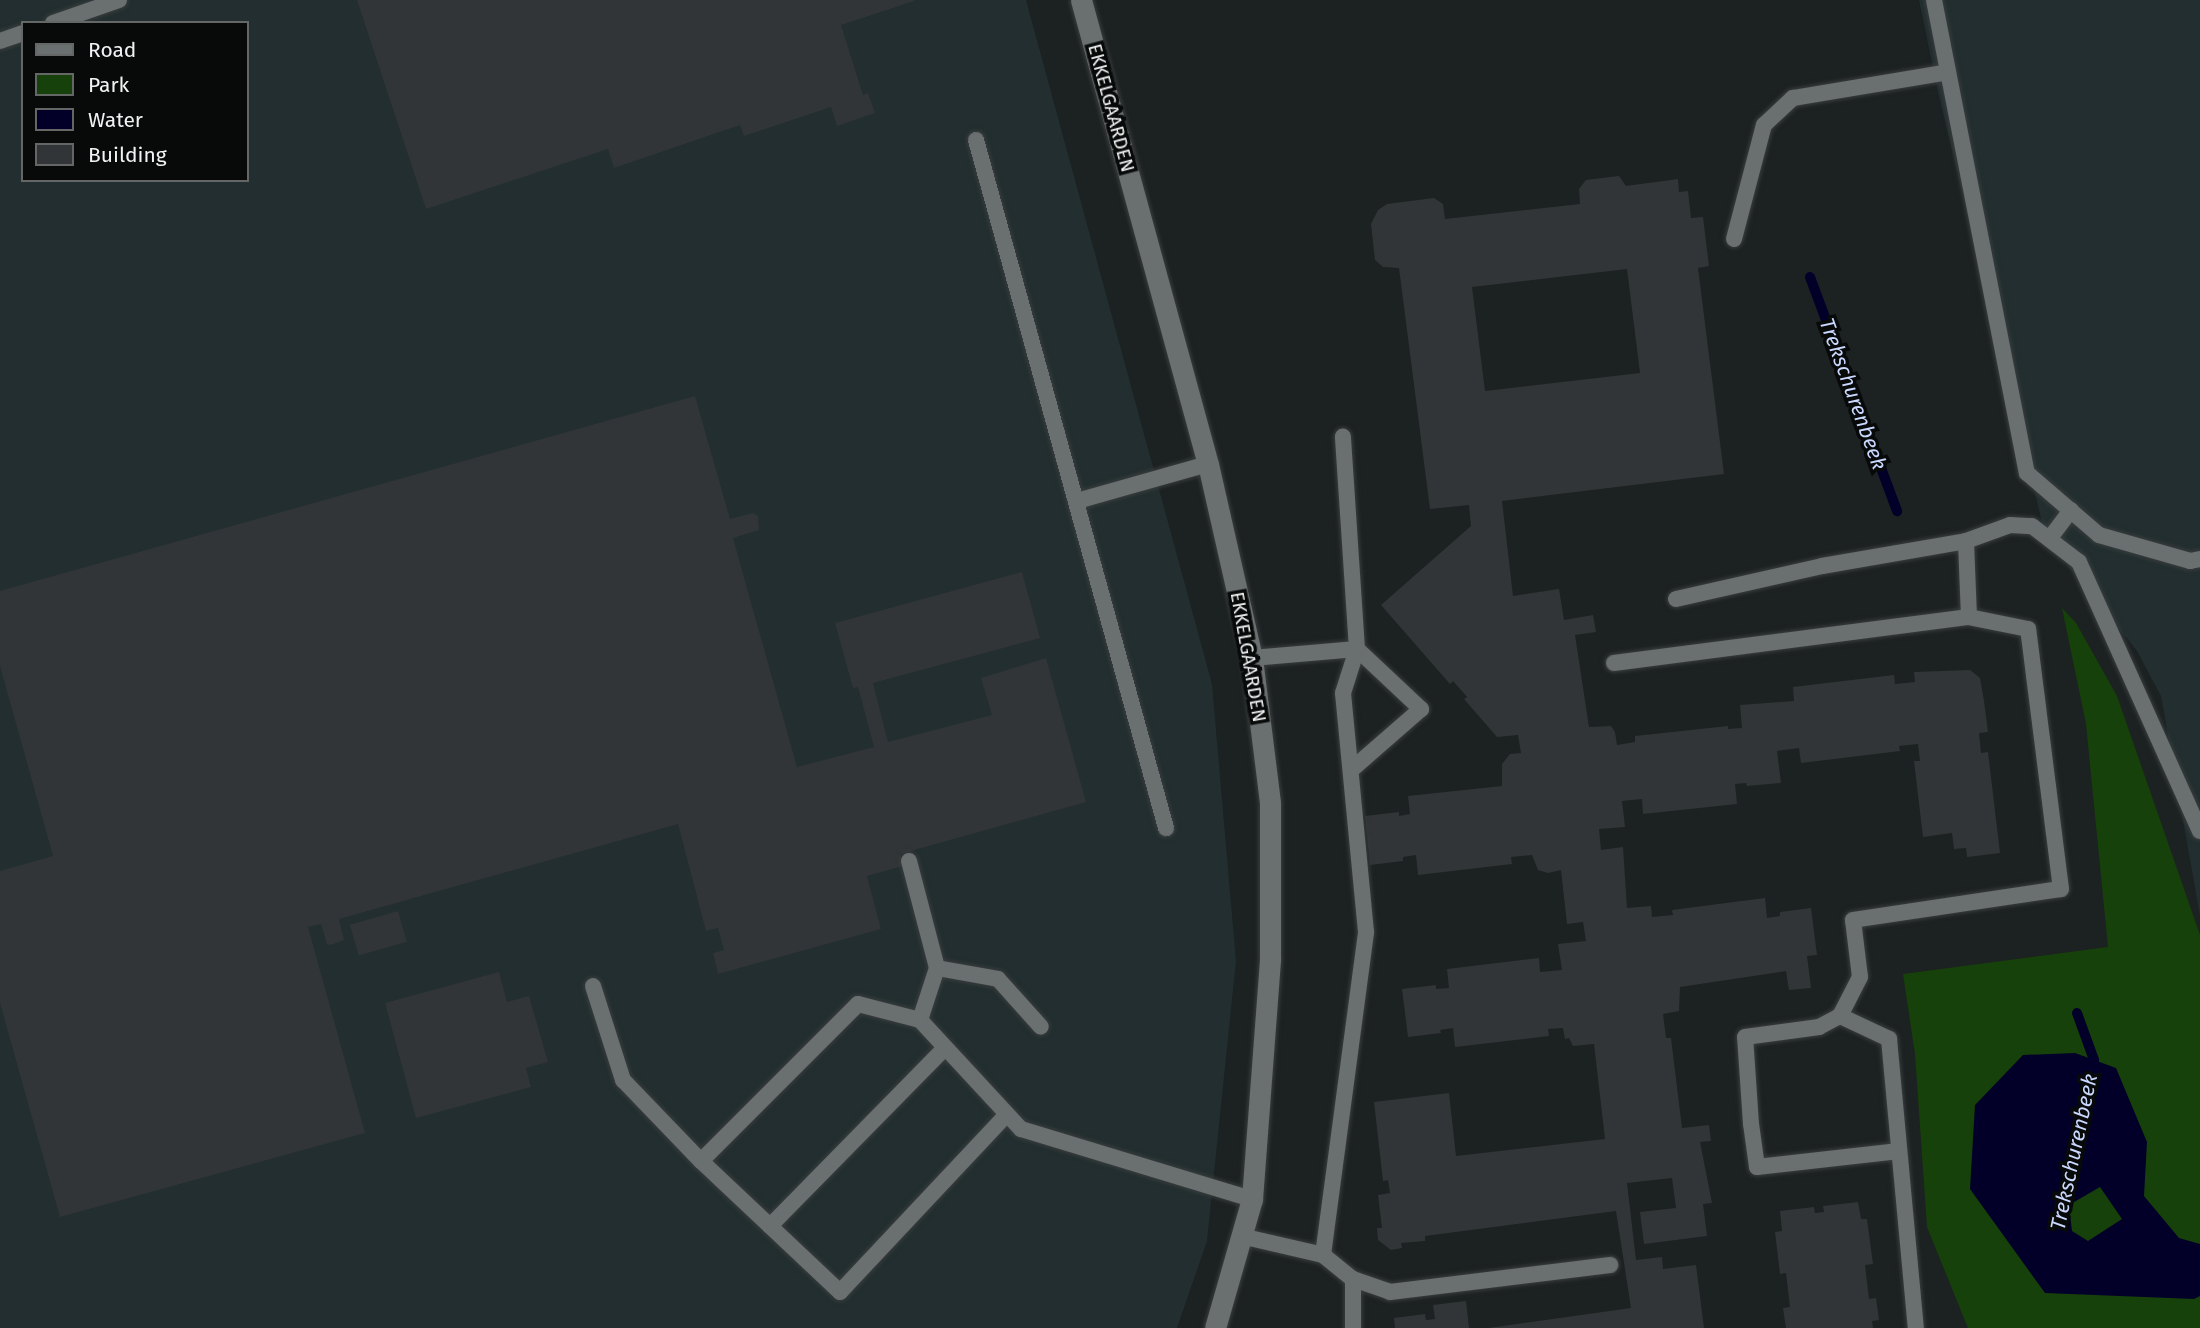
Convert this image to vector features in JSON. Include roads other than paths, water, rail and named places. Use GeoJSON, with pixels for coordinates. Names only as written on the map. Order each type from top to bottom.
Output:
{"type":"FeatureCollection","features":[{"type":"Feature","properties":{"kind":"street","name":"EKKELGAARDEN"},"geometry":{"type":"LineString","coordinates":[[1081,0],[1208,464],[1252,658],[1270,803],[1270,960],[1252,1199],[1215,1328]]}},
{"type":"Feature","properties":{"kind":"lane"},"geometry":{"type":"LineString","coordinates":[[59,21],[119,0]]}},
{"type":"Feature","properties":{"kind":"lane"},"geometry":{"type":"LineString","coordinates":[[1934,0],[2027,472],[2099,535],[2190,561],[2200,559]]}},
{"type":"Feature","properties":{"kind":"lane"},"geometry":{"type":"LineString","coordinates":[[0,41],[21,34]]}},
{"type":"Feature","properties":{"kind":"lane"},"geometry":{"type":"LineString","coordinates":[[1734,239],[1764,125],[1793,98],[1948,72]]}},
{"type":"Feature","properties":{"kind":"lane"},"geometry":{"type":"LineString","coordinates":[[976,140],[1166,828]]}},
{"type":"Feature","properties":{"kind":"lane"},"geometry":{"type":"LineString","coordinates":[[1323,1255],[1366,932],[1343,694],[1357,649],[1343,436]]}},
{"type":"Feature","properties":{"kind":"lane"},"geometry":{"type":"LineString","coordinates":[[1077,501],[1208,464]]}},
{"type":"Feature","properties":{"kind":"lane"},"geometry":{"type":"LineString","coordinates":[[2050,538],[2071,510]]}},
{"type":"Feature","properties":{"kind":"lane"},"geometry":{"type":"LineString","coordinates":[[1676,599],[1822,566],[1966,541],[2010,525],[2032,526],[2079,562],[2200,831]]}},
{"type":"Feature","properties":{"kind":"lane"},"geometry":{"type":"LineString","coordinates":[[1966,541],[1969,617]]}},
{"type":"Feature","properties":{"kind":"lane"},"geometry":{"type":"LineString","coordinates":[[1614,663],[1969,617],[2028,629],[2061,889],[1853,920],[1860,977],[1840,1016],[1819,1027],[1745,1037],[1757,1167],[1899,1151]]}},
{"type":"Feature","properties":{"kind":"lane"},"geometry":{"type":"LineString","coordinates":[[1252,658],[1357,649],[1421,709],[1351,769]]}},
{"type":"Feature","properties":{"kind":"lane"},"geometry":{"type":"LineString","coordinates":[[909,861],[937,968],[919,1020]]}},
{"type":"Feature","properties":{"kind":"lane"},"geometry":{"type":"LineString","coordinates":[[937,968],[998,979],[1041,1027]]}},
{"type":"Feature","properties":{"kind":"lane"},"geometry":{"type":"LineString","coordinates":[[593,986],[622,1080],[701,1161],[839,1292],[1006,1115]]}},
{"type":"Feature","properties":{"kind":"lane"},"geometry":{"type":"LineString","coordinates":[[701,1161],[858,1004],[919,1020],[1021,1129],[1252,1199]]}},
{"type":"Feature","properties":{"kind":"lane"},"geometry":{"type":"LineString","coordinates":[[1840,1016],[1889,1039],[1916,1328]]}},
{"type":"Feature","properties":{"kind":"lane"},"geometry":{"type":"LineString","coordinates":[[770,1226],[945,1048]]}},
{"type":"Feature","properties":{"kind":"lane"},"geometry":{"type":"LineString","coordinates":[[1241,1236],[1323,1255],[1353,1279],[1390,1292],[1610,1265]]}},
{"type":"Feature","properties":{"kind":"lane"},"geometry":{"type":"LineString","coordinates":[[1353,1279],[1353,1328]]}},
{"type":"Feature","properties":{"kind":"water"},"geometry":{"type":"Polygon","coordinates":[[[2075,1053],[2116,1068],[2147,1142],[2144,1196],[2179,1238],[2200,1244],[2200,1296],[2194,1299],[2045,1293],[1970,1189],[1975,1105],[2023,1055],[2075,1053]],[[2100,1187],[2069,1205],[2072,1231],[2088,1241],[2122,1219],[2100,1187]]]}},
{"type":"Feature","properties":{"kind":"waterway","name":"Trekschurenbeek"},"geometry":{"type":"LineString","coordinates":[[1810,277],[1897,511]]}},
{"type":"Feature","properties":{"kind":"waterway","name":"Trekschurenbeek"},"geometry":{"type":"LineString","coordinates":[[2077,1013],[2094,1060],[2091,1074]]}}]}
